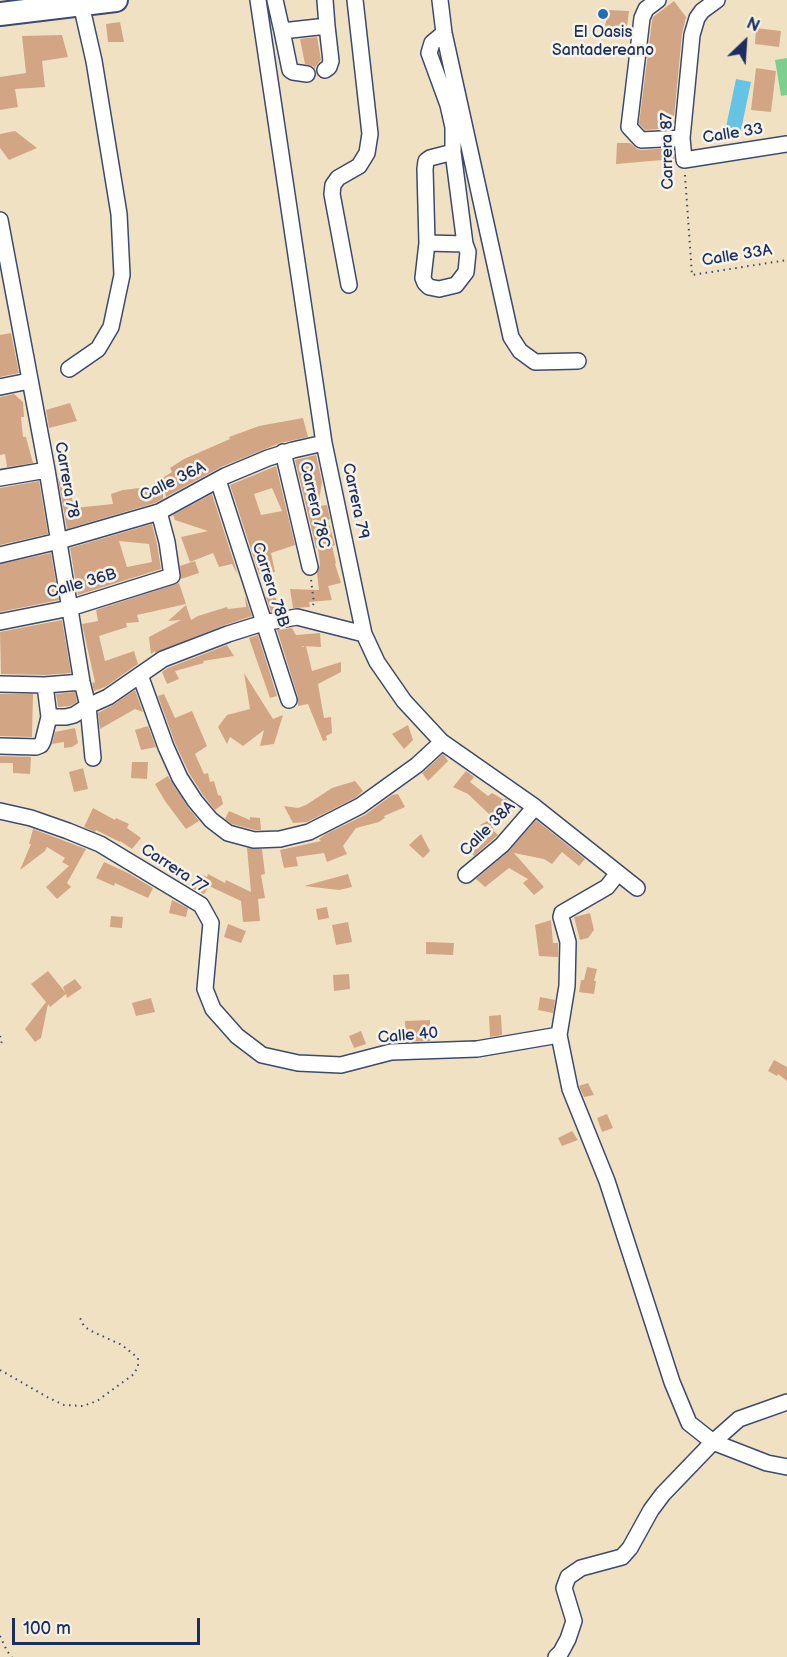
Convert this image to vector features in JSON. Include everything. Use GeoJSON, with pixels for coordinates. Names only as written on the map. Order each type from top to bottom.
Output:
{"type":"FeatureCollection","features":[{"type":"Feature","properties":{"kind":"highway"},"geometry":{"type":"LineString","coordinates":[[0,14],[71,3],[116,0]]}},
{"type":"Feature","properties":{"kind":"street","name":"Carrera 79"},"geometry":{"type":"LineString","coordinates":[[258,0],[324,443],[364,634],[377,662],[404,701],[442,742],[535,807],[637,888]]}},
{"type":"Feature","properties":{"kind":"street"},"geometry":{"type":"LineString","coordinates":[[275,0],[290,70],[307,74]]}},
{"type":"Feature","properties":{"kind":"street"},"geometry":{"type":"LineString","coordinates":[[325,0],[331,61],[325,70]]}},
{"type":"Feature","properties":{"kind":"street"},"geometry":{"type":"LineString","coordinates":[[349,285],[332,194],[333,185],[338,178],[359,166],[367,153],[370,134],[355,0]]}},
{"type":"Feature","properties":{"kind":"street"},"geometry":{"type":"LineString","coordinates":[[440,0],[444,33],[511,337],[520,351],[535,362],[578,361]]}},
{"type":"Feature","properties":{"kind":"street"},"geometry":{"type":"LineString","coordinates":[[658,0],[646,9],[642,18],[629,128],[641,140],[682,138]]}},
{"type":"Feature","properties":{"kind":"street","name":"Carrera 87"},"geometry":{"type":"LineString","coordinates":[[684,160],[682,138],[692,35],[697,18],[702,11],[717,0]]}},
{"type":"Feature","properties":{"kind":"street"},"geometry":{"type":"LineString","coordinates":[[69,369],[98,348],[111,327],[122,275],[119,214],[94,61],[71,3]]}},
{"type":"Feature","properties":{"kind":"street"},"geometry":{"type":"LineString","coordinates":[[282,31],[327,26]]}},
{"type":"Feature","properties":{"kind":"street"},"geometry":{"type":"LineString","coordinates":[[444,33],[432,43],[429,53],[448,105],[453,127],[453,152],[468,252],[466,272],[456,285],[439,289],[429,287],[424,283],[423,278],[427,243],[426,161],[453,152]]}},
{"type":"Feature","properties":{"kind":"street","name":"Calle 33"},"geometry":{"type":"LineString","coordinates":[[684,160],[787,144]]}},
{"type":"Feature","properties":{"kind":"street","name":"Carrera 78"},"geometry":{"type":"LineString","coordinates":[[0,220],[47,470],[82,682],[88,706],[93,752]]}},
{"type":"Feature","properties":{"kind":"street"},"geometry":{"type":"LineString","coordinates":[[427,243],[465,244]]}},
{"type":"Feature","properties":{"kind":"street"},"geometry":{"type":"LineString","coordinates":[[0,387],[29,381]]}},
{"type":"Feature","properties":{"kind":"street","name":"Calle 36A"},"geometry":{"type":"LineString","coordinates":[[0,555],[59,541],[159,512],[218,480],[283,452],[324,443]]}},
{"type":"Feature","properties":{"kind":"street","name":"Carrera 78C"},"geometry":{"type":"LineString","coordinates":[[283,452],[310,567]]}},
{"type":"Feature","properties":{"kind":"street"},"geometry":{"type":"LineString","coordinates":[[0,477],[47,470]]}},
{"type":"Feature","properties":{"kind":"street","name":"Carrera 78B"},"geometry":{"type":"LineString","coordinates":[[218,480],[288,700]]}},
{"type":"Feature","properties":{"kind":"street","name":"Calle 36B"},"geometry":{"type":"LineString","coordinates":[[0,622],[70,608],[172,576],[167,542],[159,512]]}},
{"type":"Feature","properties":{"kind":"street"},"geometry":{"type":"LineString","coordinates":[[49,717],[74,715],[108,697],[163,659],[263,623],[297,617],[364,634]]}},
{"type":"Feature","properties":{"kind":"street"},"geometry":{"type":"LineString","coordinates":[[140,675],[166,747],[180,778],[195,801],[211,820],[228,833],[254,840],[280,839],[309,832],[360,806],[417,765],[442,742]]}},
{"type":"Feature","properties":{"kind":"street"},"geometry":{"type":"LineString","coordinates":[[0,684],[45,685],[82,682]]}},
{"type":"Feature","properties":{"kind":"street"},"geometry":{"type":"LineString","coordinates":[[0,746],[36,747],[41,745],[49,717],[45,685]]}},
{"type":"Feature","properties":{"kind":"street","name":"Calle 38A"},"geometry":{"type":"LineString","coordinates":[[466,875],[502,845],[535,807]]}},
{"type":"Feature","properties":{"kind":"street","name":"Carrera 77"},"geometry":{"type":"LineString","coordinates":[[0,811],[31,818],[100,844],[201,905],[211,923],[205,989],[213,1010],[237,1036],[262,1055]]}},
{"type":"Feature","properties":{"kind":"street"},"geometry":{"type":"LineString","coordinates":[[618,873],[607,887],[562,913],[561,917],[568,942],[567,986],[559,1035],[570,1089],[607,1181],[672,1382],[688,1423],[713,1442],[767,1463],[787,1467]]}},
{"type":"Feature","properties":{"kind":"street","name":"Calle 40"},"geometry":{"type":"LineString","coordinates":[[262,1055],[298,1063],[341,1065],[392,1052],[477,1049],[559,1035]]}},
{"type":"Feature","properties":{"kind":"street"},"geometry":{"type":"LineString","coordinates":[[556,1657],[568,1639],[574,1621],[564,1588],[568,1577],[581,1568],[622,1557],[663,1494],[713,1442],[739,1419],[787,1402]]}},
{"type":"Feature","properties":{"kind":"path","name":"Carrera 87"},"geometry":{"type":"LineString","coordinates":[[684,160],[692,275]]}},
{"type":"Feature","properties":{"kind":"path","name":"Calle 33A"},"geometry":{"type":"LineString","coordinates":[[692,275],[787,260]]}},
{"type":"Feature","properties":{"kind":"path"},"geometry":{"type":"LineString","coordinates":[[297,617],[309,610],[314,603],[310,567]]}},
{"type":"Feature","properties":{"kind":"path"},"geometry":{"type":"LineString","coordinates":[[0,1036],[2,1041],[0,1046]]}},
{"type":"Feature","properties":{"kind":"path"},"geometry":{"type":"LineString","coordinates":[[0,1370],[64,1405],[83,1406],[97,1401],[134,1374],[138,1366],[138,1358],[122,1345],[89,1330],[80,1318]]}},
{"type":"Feature","properties":{"kind":"path"},"geometry":{"type":"LineString","coordinates":[[0,1636],[12,1657]]}},
{"type":"Feature","properties":{"kind":"green space"},"geometry":{"type":"Polygon","coordinates":[[[787,58],[787,95],[781,96],[775,60],[787,58]]]}},
{"type":"Feature","properties":{"kind":"water"},"geometry":{"type":"Polygon","coordinates":[[[736,79],[751,82],[740,135],[725,132],[736,79]]]}},
{"type":"Feature","properties":{"kind":"building"},"geometry":{"type":"Polygon","coordinates":[[[674,1],[686,17],[682,34],[673,128],[645,130],[639,124],[652,21],[653,17],[674,1]]]}},
{"type":"Feature","properties":{"kind":"building"},"geometry":{"type":"Polygon","coordinates":[[[608,10],[629,11],[626,34],[604,33],[608,10]]]}},
{"type":"Feature","properties":{"kind":"building"},"geometry":{"type":"Polygon","coordinates":[[[120,22],[124,42],[108,42],[106,24],[120,22]]]}},
{"type":"Feature","properties":{"kind":"building"},"geometry":{"type":"Polygon","coordinates":[[[756,28],[781,31],[779,47],[755,44],[756,28]]]}},
{"type":"Feature","properties":{"kind":"building"},"geometry":{"type":"Polygon","coordinates":[[[62,35],[68,57],[42,61],[45,87],[15,89],[18,107],[0,110],[0,77],[26,73],[22,36],[62,35]]]}},
{"type":"Feature","properties":{"kind":"building"},"geometry":{"type":"Polygon","coordinates":[[[317,37],[321,60],[315,69],[305,64],[300,39],[317,37]]]}},
{"type":"Feature","properties":{"kind":"building"},"geometry":{"type":"Polygon","coordinates":[[[756,68],[776,71],[771,112],[751,110],[756,68]]]}},
{"type":"Feature","properties":{"kind":"building"},"geometry":{"type":"Polygon","coordinates":[[[15,131],[37,148],[9,160],[0,148],[0,134],[15,131]]]}},
{"type":"Feature","properties":{"kind":"building"},"geometry":{"type":"Polygon","coordinates":[[[617,143],[630,143],[641,150],[673,148],[674,159],[616,164],[617,143]]]}},
{"type":"Feature","properties":{"kind":"building"},"geometry":{"type":"Polygon","coordinates":[[[11,333],[19,373],[0,377],[0,335],[11,333]]]}},
{"type":"Feature","properties":{"kind":"building"},"geometry":{"type":"Polygon","coordinates":[[[14,394],[23,402],[24,417],[21,417],[23,437],[26,437],[33,463],[7,467],[5,454],[0,455],[0,397],[14,394]]]}},
{"type":"Feature","properties":{"kind":"building"},"geometry":{"type":"Polygon","coordinates":[[[70,403],[77,421],[49,428],[46,410],[70,403]]]}},
{"type":"Feature","properties":{"kind":"building"},"geometry":{"type":"Polygon","coordinates":[[[303,418],[308,437],[280,443],[221,467],[166,497],[163,486],[163,499],[155,503],[67,529],[58,479],[68,478],[74,508],[113,504],[111,494],[148,487],[172,472],[170,468],[184,459],[230,439],[229,437],[259,426],[303,418]]]}},
{"type":"Feature","properties":{"kind":"building"},"geometry":{"type":"Polygon","coordinates":[[[316,455],[322,482],[318,506],[327,505],[330,519],[328,520],[335,545],[332,546],[335,564],[341,583],[328,586],[332,600],[309,602],[310,607],[293,608],[290,589],[319,590],[318,548],[316,548],[295,460],[316,455]]]}},
{"type":"Feature","properties":{"kind":"building"},"geometry":{"type":"Polygon","coordinates":[[[276,466],[295,545],[271,553],[275,572],[259,574],[230,485],[276,466]],[[272,488],[254,494],[261,515],[282,511],[272,488]]]}},
{"type":"Feature","properties":{"kind":"building"},"geometry":{"type":"Polygon","coordinates":[[[39,481],[48,534],[0,545],[0,488],[39,481]]]}},
{"type":"Feature","properties":{"kind":"building"},"geometry":{"type":"Polygon","coordinates":[[[212,494],[238,575],[232,564],[219,567],[213,553],[190,562],[181,537],[208,531],[175,520],[173,515],[212,494]]]}},
{"type":"Feature","properties":{"kind":"building"},"geometry":{"type":"Polygon","coordinates":[[[152,524],[161,569],[78,595],[70,548],[152,524]],[[119,541],[127,567],[152,562],[149,544],[119,541]]]}},
{"type":"Feature","properties":{"kind":"building"},"geometry":{"type":"Polygon","coordinates":[[[51,553],[59,600],[0,612],[0,564],[51,553]]]}},
{"type":"Feature","properties":{"kind":"building"},"geometry":{"type":"Polygon","coordinates":[[[195,561],[199,573],[181,579],[180,566],[195,561]]]}},
{"type":"Feature","properties":{"kind":"building"},"geometry":{"type":"Polygon","coordinates":[[[179,583],[186,604],[137,615],[139,622],[126,623],[127,627],[99,636],[105,661],[134,651],[138,664],[105,687],[94,691],[92,683],[95,682],[82,624],[98,621],[96,610],[179,583]]]}},
{"type":"Feature","properties":{"kind":"building"},"geometry":{"type":"Polygon","coordinates":[[[274,595],[282,610],[271,612],[266,597],[274,595]]]}},
{"type":"Feature","properties":{"kind":"building"},"geometry":{"type":"Polygon","coordinates":[[[245,596],[252,616],[151,654],[149,637],[181,620],[168,621],[186,605],[191,620],[227,607],[228,609],[246,607],[245,596]]]}},
{"type":"Feature","properties":{"kind":"building"},"geometry":{"type":"Polygon","coordinates":[[[62,620],[71,673],[1,674],[0,632],[62,620]]]}},
{"type":"Feature","properties":{"kind":"building"},"geometry":{"type":"Polygon","coordinates":[[[292,628],[297,637],[296,635],[320,633],[321,647],[306,646],[312,671],[341,662],[341,672],[318,684],[324,718],[331,717],[332,733],[326,736],[327,740],[323,741],[308,704],[298,706],[298,697],[277,630],[292,628]]]}},
{"type":"Feature","properties":{"kind":"building"},"geometry":{"type":"Polygon","coordinates":[[[258,635],[277,696],[270,698],[249,638],[258,635]]]}},
{"type":"Feature","properties":{"kind":"building"},"geometry":{"type":"Polygon","coordinates":[[[227,645],[234,656],[203,661],[204,663],[175,671],[179,679],[167,684],[162,672],[168,668],[227,645]]]}},
{"type":"Feature","properties":{"kind":"building"},"geometry":{"type":"Polygon","coordinates":[[[244,673],[273,719],[283,715],[274,744],[260,746],[264,730],[243,746],[230,737],[227,744],[218,727],[227,715],[250,709],[244,673]]]}},
{"type":"Feature","properties":{"kind":"building"},"geometry":{"type":"Polygon","coordinates":[[[135,690],[143,712],[135,709],[100,729],[98,713],[135,690]]]}},
{"type":"Feature","properties":{"kind":"building"},"geometry":{"type":"Polygon","coordinates":[[[75,692],[77,702],[70,706],[58,707],[56,694],[75,692]]]}},
{"type":"Feature","properties":{"kind":"building"},"geometry":{"type":"Polygon","coordinates":[[[0,694],[33,694],[32,737],[0,736],[0,694]]]}},
{"type":"Feature","properties":{"kind":"building"},"geometry":{"type":"Polygon","coordinates":[[[164,694],[175,718],[192,711],[207,746],[195,754],[204,774],[208,773],[210,782],[214,781],[223,804],[215,810],[189,773],[175,743],[158,696],[164,694]]]}},
{"type":"Feature","properties":{"kind":"building"},"geometry":{"type":"Polygon","coordinates":[[[408,725],[413,740],[404,749],[392,734],[408,725]]]}},
{"type":"Feature","properties":{"kind":"building"},"geometry":{"type":"Polygon","coordinates":[[[148,726],[156,747],[141,750],[135,730],[148,726]]]}},
{"type":"Feature","properties":{"kind":"building"},"geometry":{"type":"Polygon","coordinates":[[[75,728],[78,743],[64,748],[64,742],[52,744],[55,732],[75,728]]]}},
{"type":"Feature","properties":{"kind":"building"},"geometry":{"type":"Polygon","coordinates":[[[443,754],[448,761],[428,781],[422,773],[443,754]]]}},
{"type":"Feature","properties":{"kind":"building"},"geometry":{"type":"Polygon","coordinates":[[[0,756],[31,757],[30,774],[13,773],[13,763],[0,763],[0,756]]]}},
{"type":"Feature","properties":{"kind":"building"},"geometry":{"type":"Polygon","coordinates":[[[132,762],[148,762],[147,779],[131,778],[132,762]]]}},
{"type":"Feature","properties":{"kind":"building"},"geometry":{"type":"Polygon","coordinates":[[[83,768],[88,789],[74,792],[69,772],[83,768]]]}},
{"type":"Feature","properties":{"kind":"building"},"geometry":{"type":"Polygon","coordinates":[[[466,771],[474,777],[470,782],[488,796],[492,793],[504,800],[505,798],[513,805],[492,829],[498,835],[474,856],[468,848],[473,845],[483,828],[480,825],[489,820],[487,818],[490,815],[468,794],[453,787],[466,771]]]}},
{"type":"Feature","properties":{"kind":"building"},"geometry":{"type":"Polygon","coordinates":[[[168,776],[199,821],[186,829],[155,784],[168,776]]]}},
{"type":"Feature","properties":{"kind":"building"},"geometry":{"type":"Polygon","coordinates":[[[355,781],[363,791],[355,798],[307,822],[293,823],[284,806],[298,808],[332,788],[355,781]]]}},
{"type":"Feature","properties":{"kind":"building"},"geometry":{"type":"Polygon","coordinates":[[[398,794],[405,807],[384,816],[385,818],[379,822],[356,828],[343,846],[347,854],[327,862],[324,853],[296,857],[298,866],[284,868],[280,850],[321,841],[319,839],[326,834],[365,815],[392,795],[398,794]]]}},
{"type":"Feature","properties":{"kind":"building"},"geometry":{"type":"Polygon","coordinates":[[[93,808],[115,820],[116,818],[129,824],[127,828],[141,838],[132,849],[96,830],[95,832],[84,827],[93,808]]]}},
{"type":"Feature","properties":{"kind":"building"},"geometry":{"type":"Polygon","coordinates":[[[229,811],[250,820],[250,817],[260,818],[261,830],[232,824],[225,819],[229,811]]]}},
{"type":"Feature","properties":{"kind":"building"},"geometry":{"type":"Polygon","coordinates":[[[536,820],[585,859],[579,866],[562,852],[552,864],[544,859],[514,853],[544,887],[534,895],[523,883],[528,879],[509,868],[485,887],[476,879],[508,852],[536,820]]]}},
{"type":"Feature","properties":{"kind":"building"},"geometry":{"type":"Polygon","coordinates":[[[33,829],[86,849],[67,883],[71,887],[57,899],[46,887],[69,866],[62,862],[65,858],[47,847],[20,870],[31,844],[29,844],[33,829]]]}},
{"type":"Feature","properties":{"kind":"building"},"geometry":{"type":"Polygon","coordinates":[[[421,834],[430,851],[423,858],[409,845],[421,834]]]}},
{"type":"Feature","properties":{"kind":"building"},"geometry":{"type":"Polygon","coordinates":[[[247,848],[262,849],[265,874],[261,875],[265,898],[258,899],[260,921],[243,922],[241,901],[209,886],[204,894],[192,888],[200,874],[207,877],[208,874],[251,892],[247,848]]]}},
{"type":"Feature","properties":{"kind":"building"},"geometry":{"type":"Polygon","coordinates":[[[104,862],[153,888],[148,898],[115,883],[114,886],[96,878],[104,862]]]}},
{"type":"Feature","properties":{"kind":"building"},"geometry":{"type":"Polygon","coordinates":[[[348,874],[352,887],[339,890],[304,886],[348,874]]]}},
{"type":"Feature","properties":{"kind":"building"},"geometry":{"type":"Polygon","coordinates":[[[172,900],[188,908],[186,917],[169,913],[172,900]]]}},
{"type":"Feature","properties":{"kind":"building"},"geometry":{"type":"Polygon","coordinates":[[[327,907],[329,918],[318,920],[316,909],[327,907]]]}},
{"type":"Feature","properties":{"kind":"building"},"geometry":{"type":"Polygon","coordinates":[[[590,913],[594,930],[588,938],[580,940],[574,917],[590,913]]]}},
{"type":"Feature","properties":{"kind":"building"},"geometry":{"type":"Polygon","coordinates":[[[111,916],[123,917],[122,928],[110,927],[111,916]]]}},
{"type":"Feature","properties":{"kind":"building"},"geometry":{"type":"Polygon","coordinates":[[[551,920],[553,943],[558,943],[558,957],[539,956],[535,925],[551,920]]]}},
{"type":"Feature","properties":{"kind":"building"},"geometry":{"type":"Polygon","coordinates":[[[348,922],[352,942],[336,945],[332,925],[348,922]]]}},
{"type":"Feature","properties":{"kind":"building"},"geometry":{"type":"Polygon","coordinates":[[[228,924],[246,931],[241,943],[224,937],[228,924]]]}},
{"type":"Feature","properties":{"kind":"building"},"geometry":{"type":"Polygon","coordinates":[[[426,942],[454,943],[453,955],[426,954],[426,942]]]}},
{"type":"Feature","properties":{"kind":"building"},"geometry":{"type":"Polygon","coordinates":[[[587,967],[597,969],[594,994],[579,992],[587,967]]]}},
{"type":"Feature","properties":{"kind":"building"},"geometry":{"type":"Polygon","coordinates":[[[48,971],[65,992],[63,987],[75,979],[82,988],[67,998],[66,994],[50,1007],[48,1004],[41,1038],[35,1042],[25,1029],[46,1002],[31,984],[48,971]]]}},
{"type":"Feature","properties":{"kind":"building"},"geometry":{"type":"Polygon","coordinates":[[[349,974],[350,989],[334,991],[333,975],[349,974]]]}},
{"type":"Feature","properties":{"kind":"building"},"geometry":{"type":"Polygon","coordinates":[[[540,997],[555,1000],[553,1013],[538,1010],[540,997]]]}},
{"type":"Feature","properties":{"kind":"building"},"geometry":{"type":"Polygon","coordinates":[[[151,998],[155,1012],[136,1016],[132,1003],[151,998]]]}},
{"type":"Feature","properties":{"kind":"building"},"geometry":{"type":"Polygon","coordinates":[[[501,1015],[502,1035],[490,1037],[489,1016],[501,1015]]]}},
{"type":"Feature","properties":{"kind":"building"},"geometry":{"type":"Polygon","coordinates":[[[430,1020],[430,1041],[406,1042],[405,1021],[430,1020]]]}},
{"type":"Feature","properties":{"kind":"building"},"geometry":{"type":"Polygon","coordinates":[[[361,1031],[366,1044],[354,1048],[349,1036],[361,1031]]]}},
{"type":"Feature","properties":{"kind":"building"},"geometry":{"type":"Polygon","coordinates":[[[774,1060],[787,1067],[787,1081],[778,1074],[777,1076],[768,1071],[774,1060]]]}},
{"type":"Feature","properties":{"kind":"building"},"geometry":{"type":"Polygon","coordinates":[[[588,1083],[594,1095],[584,1097],[579,1086],[588,1083]]]}},
{"type":"Feature","properties":{"kind":"building"},"geometry":{"type":"Polygon","coordinates":[[[607,1114],[613,1128],[602,1132],[597,1118],[607,1114]]]}},
{"type":"Feature","properties":{"kind":"building"},"geometry":{"type":"Polygon","coordinates":[[[572,1131],[578,1140],[562,1146],[558,1138],[572,1131]]]}},
{"type":"Feature","properties":{"kind":"place","name":"El Oasis Santadereano"},"geometry":{"type":"Point","coordinates":[603,14]}}]}
